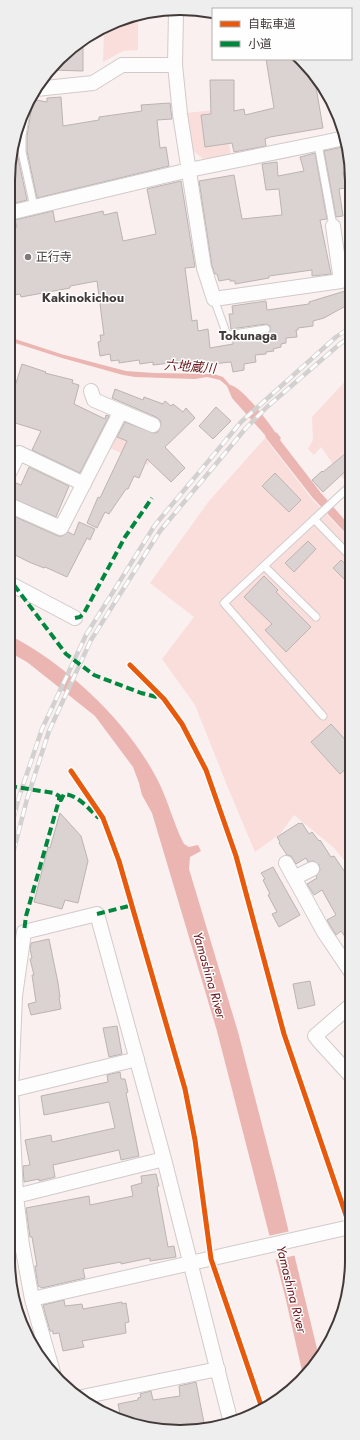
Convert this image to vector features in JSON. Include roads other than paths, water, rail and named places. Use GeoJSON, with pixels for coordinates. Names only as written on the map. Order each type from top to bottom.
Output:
{"type":"FeatureCollection","features":[{"type":"Feature","properties":{"kind":"street"},"geometry":{"type":"LineString","coordinates":[[176,15],[175,64],[180,114],[204,268],[214,299],[341,281],[333,226]]}},
{"type":"Feature","properties":{"kind":"street"},"geometry":{"type":"LineString","coordinates":[[43,88],[93,83],[122,65],[175,64]]}},
{"type":"Feature","properties":{"kind":"street"},"geometry":{"type":"LineString","coordinates":[[15,212],[189,170],[340,139]]}},
{"type":"Feature","properties":{"kind":"street"},"geometry":{"type":"LineString","coordinates":[[91,391],[94,400],[153,425]]}},
{"type":"Feature","properties":{"kind":"street"},"geometry":{"type":"LineString","coordinates":[[15,508],[61,528],[121,411]]}},
{"type":"Feature","properties":{"kind":"street"},"geometry":{"type":"LineString","coordinates":[[15,461],[19,453],[84,484]]}},
{"type":"Feature","properties":{"kind":"street"},"geometry":{"type":"LineString","coordinates":[[15,586],[75,618]]}},
{"type":"Feature","properties":{"kind":"street"},"geometry":{"type":"LineString","coordinates":[[286,863],[324,932],[345,964]]}},
{"type":"Feature","properties":{"kind":"street"},"geometry":{"type":"LineString","coordinates":[[294,878],[312,869]]}},
{"type":"Feature","properties":{"kind":"street"},"geometry":{"type":"LineString","coordinates":[[15,996],[24,932],[97,914],[192,1263],[230,1417]]}},
{"type":"Feature","properties":{"kind":"street"},"geometry":{"type":"LineString","coordinates":[[345,1009],[315,1036],[345,1070]]}},
{"type":"Feature","properties":{"kind":"street"},"geometry":{"type":"LineString","coordinates":[[15,1089],[137,1058]]}},
{"type":"Feature","properties":{"kind":"street"},"geometry":{"type":"LineString","coordinates":[[16,1196],[164,1159]]}},
{"type":"Feature","properties":{"kind":"street"},"geometry":{"type":"LineString","coordinates":[[15,1175],[22,1245],[32,1299],[50,1361]]}},
{"type":"Feature","properties":{"kind":"street"},"geometry":{"type":"LineString","coordinates":[[32,1299],[345,1228]]}},
{"type":"Feature","properties":{"kind":"street"},"geometry":{"type":"LineString","coordinates":[[88,1397],[218,1369]]}},
{"type":"Feature","properties":{"kind":"lane"},"geometry":{"type":"LineString","coordinates":[[23,131],[22,152],[34,207]]}},
{"type":"Feature","properties":{"kind":"lane"},"geometry":{"type":"LineString","coordinates":[[318,144],[333,226]]}},
{"type":"Feature","properties":{"kind":"lane"},"geometry":{"type":"LineString","coordinates":[[214,299],[227,335],[266,329]]}},
{"type":"Feature","properties":{"kind":"lane"},"geometry":{"type":"LineString","coordinates":[[322,716],[224,603],[345,490]]}},
{"type":"Feature","properties":{"kind":"lane"},"geometry":{"type":"LineString","coordinates":[[314,519],[345,552]]}},
{"type":"Feature","properties":{"kind":"lane"},"geometry":{"type":"LineString","coordinates":[[264,566],[316,617]]}},
{"type":"Feature","properties":{"kind":"water"},"geometry":{"type":"Polygon","coordinates":[[[15,339],[61,354],[126,371],[214,374],[223,377],[230,385],[235,387],[248,398],[281,438],[280,440],[321,493],[345,520],[345,533],[312,497],[265,435],[232,398],[227,386],[220,380],[207,377],[195,379],[135,377],[62,358],[15,343],[15,339]]]}},
{"type":"Feature","properties":{"kind":"water","name":"Yamashina River"},"geometry":{"type":"Polygon","coordinates":[[[15,638],[52,661],[93,696],[111,715],[128,735],[156,777],[184,844],[189,847],[198,845],[201,851],[190,857],[189,869],[238,1032],[276,1179],[318,1351],[302,1371],[285,1296],[217,1031],[152,813],[142,795],[133,767],[95,716],[27,662],[15,655],[15,638]]]}},
{"type":"Feature","properties":{"kind":"railway"},"geometry":{"type":"LineString","coordinates":[[15,813],[42,729],[86,635],[155,525],[241,422],[336,337],[345,331]]}},
{"type":"Feature","properties":{"kind":"railway"},"geometry":{"type":"LineString","coordinates":[[15,846],[27,799],[49,731],[91,640],[160,531],[246,428],[267,407],[345,341]]}},
{"type":"Feature","properties":{"kind":"place","name":"正行寺"},"geometry":{"type":"Point","coordinates":[28,257]}},
{"type":"Feature","properties":{"kind":"district","name":"Kakinokichou"},"geometry":{"type":"Point","coordinates":[83,297]}},
{"type":"Feature","properties":{"kind":"district","name":"Tokunaga"},"geometry":{"type":"Point","coordinates":[248,335]}},
{"type":"Feature","properties":{"kind":"water label","name":"六地蔵川"},"geometry":{"type":"Point","coordinates":[190,366]}}]}
